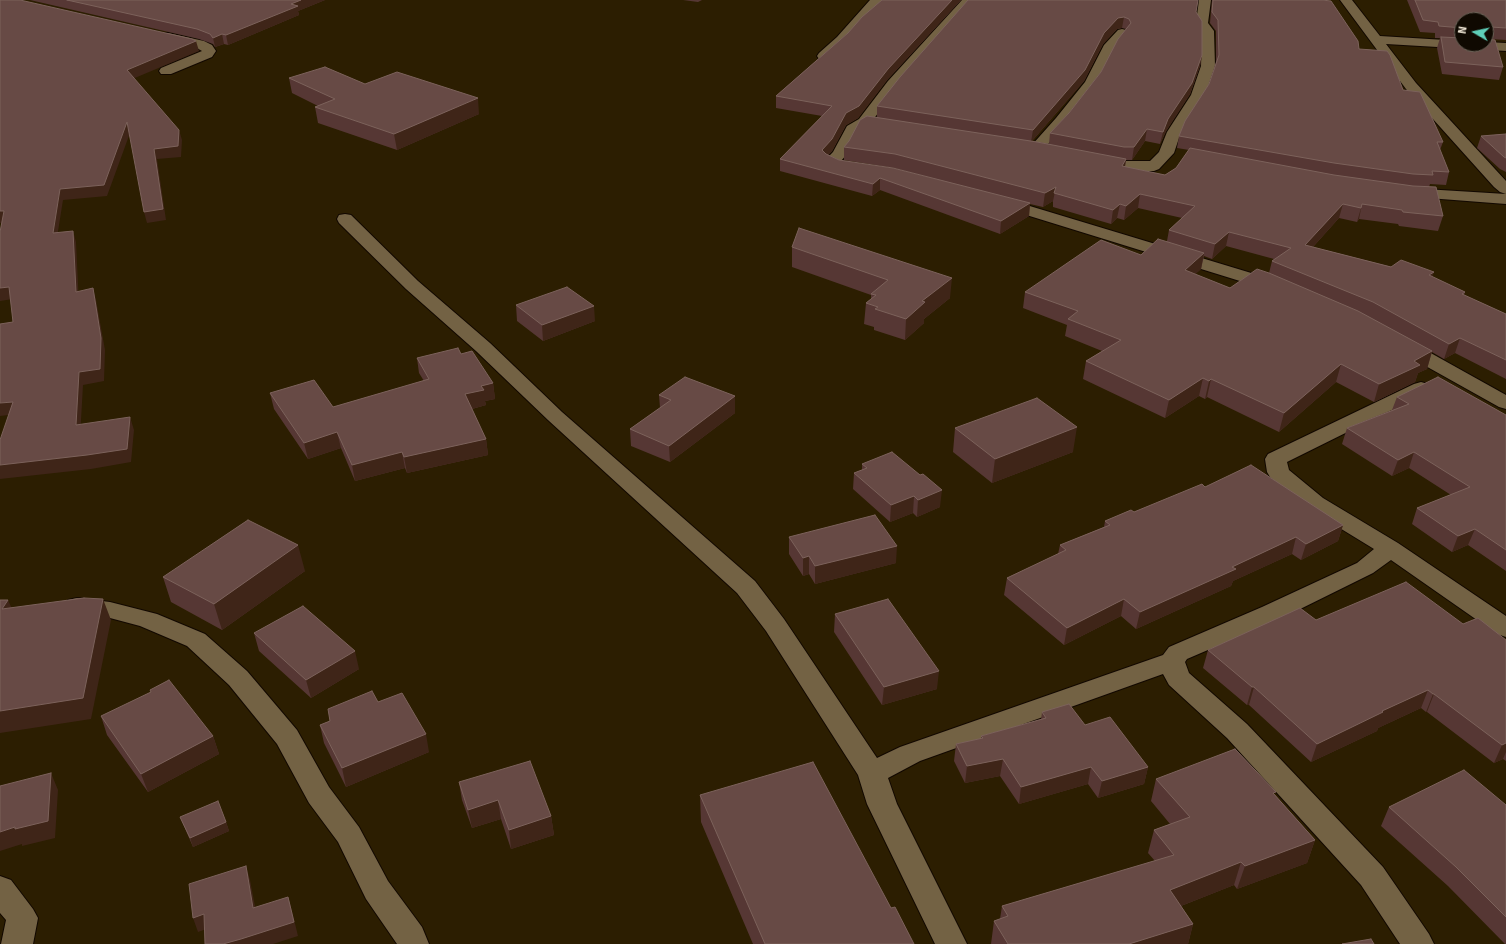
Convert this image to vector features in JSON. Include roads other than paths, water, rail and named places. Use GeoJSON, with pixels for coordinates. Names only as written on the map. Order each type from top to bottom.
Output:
{"type":"FeatureCollection","features":[{"type":"Feature","properties":{"kind":"street"},"geometry":{"type":"LineString","coordinates":[[816,63],[842,40],[876,0]]}},
{"type":"Feature","properties":{"kind":"street"},"geometry":{"type":"LineString","coordinates":[[870,170],[839,166],[831,162],[839,154],[852,129],[872,123],[894,84],[969,0]]}},
{"type":"Feature","properties":{"kind":"street"},"geometry":{"type":"LineString","coordinates":[[1083,158],[1122,166],[1144,167],[1158,164],[1173,153],[1174,132],[1198,95],[1208,66],[1208,31],[1202,22],[1205,0]]}},
{"type":"Feature","properties":{"kind":"street"},"geometry":{"type":"LineString","coordinates":[[1345,5],[1376,40],[1411,86],[1506,189]]}},
{"type":"Feature","properties":{"kind":"street"},"geometry":{"type":"LineString","coordinates":[[1036,149],[1061,121],[1090,83],[1109,48],[1122,33]]}},
{"type":"Feature","properties":{"kind":"street"},"geometry":{"type":"LineString","coordinates":[[156,34],[199,44],[207,48],[209,51],[207,54],[166,71]]}},
{"type":"Feature","properties":{"kind":"street"},"geometry":{"type":"LineString","coordinates":[[1376,40],[1506,47]]}},
{"type":"Feature","properties":{"kind":"street"},"geometry":{"type":"LineString","coordinates":[[1460,138],[1475,138]]}},
{"type":"Feature","properties":{"kind":"street"},"geometry":{"type":"LineString","coordinates":[[1021,147],[1052,152]]}},
{"type":"Feature","properties":{"kind":"street"},"geometry":{"type":"LineString","coordinates":[[1394,191],[1506,199]]}},
{"type":"Feature","properties":{"kind":"street"},"geometry":{"type":"LineString","coordinates":[[984,197],[1272,284],[1292,293]]}},
{"type":"Feature","properties":{"kind":"street"},"geometry":{"type":"LineString","coordinates":[[345,219],[412,285],[483,347],[555,416],[746,588],[775,625],[804,667],[872,773],[882,804],[951,944]]}},
{"type":"Feature","properties":{"kind":"street"},"geometry":{"type":"LineString","coordinates":[[1389,338],[1506,403]]}},
{"type":"Feature","properties":{"kind":"street"},"geometry":{"type":"LineString","coordinates":[[1453,373],[1276,459],[1278,472],[1315,503],[1390,548],[1506,628]]}},
{"type":"Feature","properties":{"kind":"street"},"geometry":{"type":"LineString","coordinates":[[872,773],[910,754],[944,741],[1172,661],[1178,653],[1271,613],[1365,568],[1390,548]]}},
{"type":"Feature","properties":{"kind":"street"},"geometry":{"type":"LineString","coordinates":[[51,605],[110,610],[148,620],[196,640],[238,678],[287,737],[319,795],[349,836],[377,890],[411,937],[413,944]]}},
{"type":"Feature","properties":{"kind":"street"},"geometry":{"type":"LineString","coordinates":[[1172,661],[1178,678],[1237,731],[1372,876],[1418,944]]}},
{"type":"Feature","properties":{"kind":"street"},"geometry":{"type":"LineString","coordinates":[[0,889],[22,918],[17,944]]}}]}
